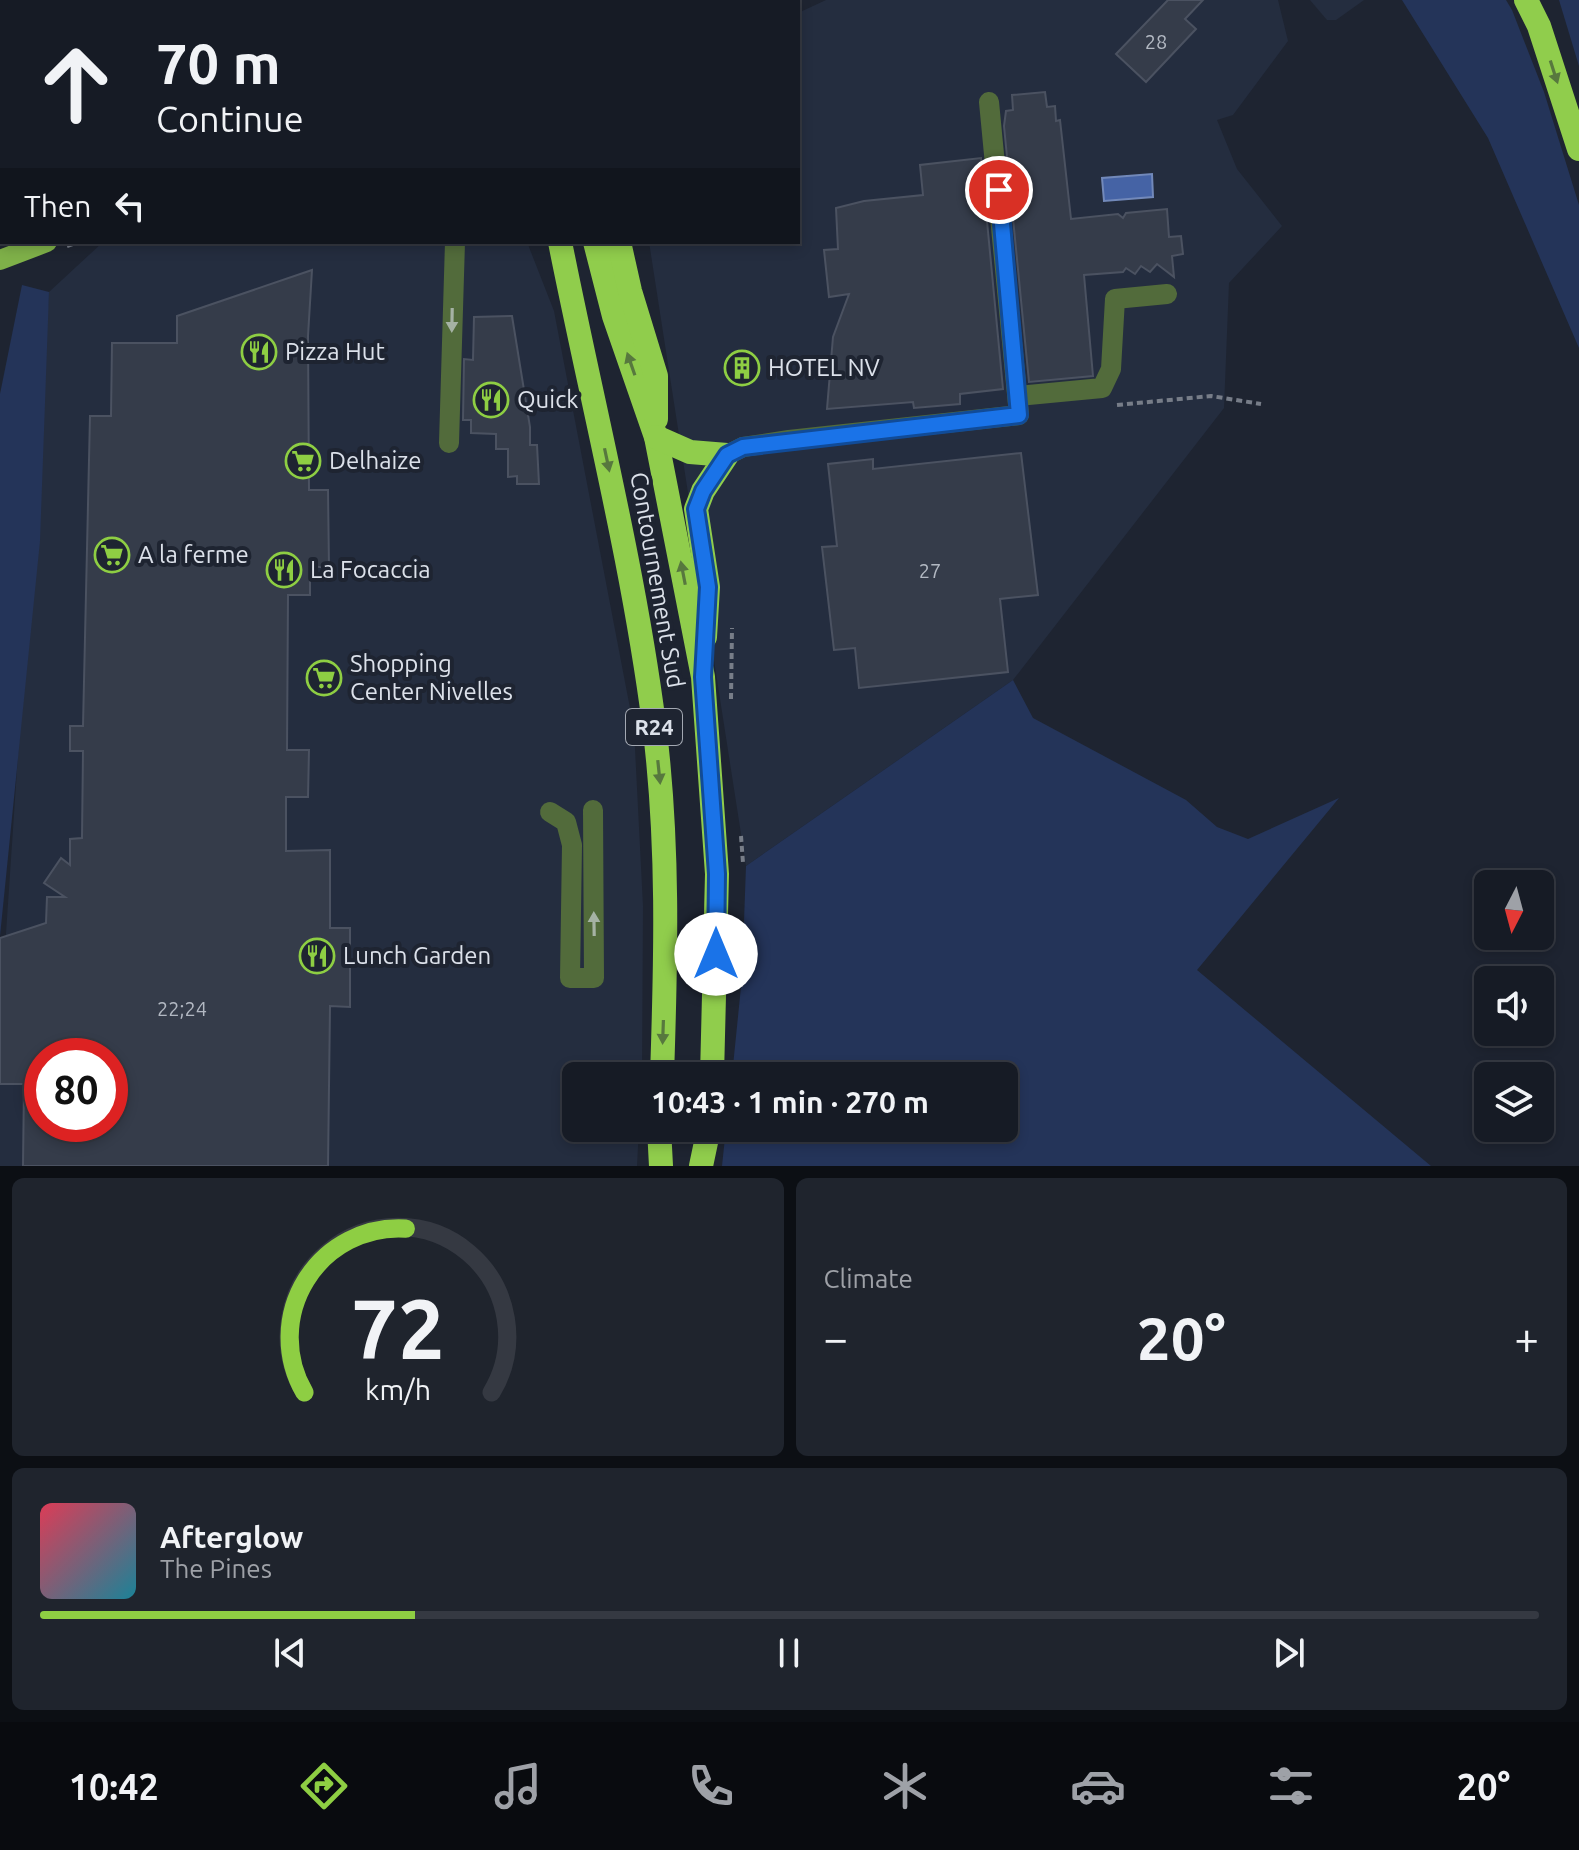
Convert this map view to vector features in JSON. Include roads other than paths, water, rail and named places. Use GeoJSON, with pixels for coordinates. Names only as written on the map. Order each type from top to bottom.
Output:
{"type":"FeatureCollection","features":[{"type":"Feature","properties":{"kind":"highway"},"geometry":{"type":"LineString","coordinates":[[1526,0],[1539,26],[1579,149]]}},
{"type":"Feature","properties":{"kind":"highway"},"geometry":{"type":"LineString","coordinates":[[1537,0],[1539,26]]}},
{"type":"Feature","properties":{"kind":"highway","name":"Contournement Sud"},"geometry":{"type":"LineString","coordinates":[[596,244],[614,316],[656,437],[703,677],[717,874],[712,1062]]}},
{"type":"Feature","properties":{"kind":"highway"},"geometry":{"type":"LineString","coordinates":[[619,244],[656,376],[656,437],[690,452],[727,455],[703,491],[696,509],[708,587],[703,677]]}},
{"type":"Feature","properties":{"kind":"highway","name":"Contournement Sud"},"geometry":{"type":"LineString","coordinates":[[558,245],[620,525],[654,723],[666,863],[662,1062]]}},
{"type":"Feature","properties":{"kind":"highway"},"geometry":{"type":"LineString","coordinates":[[660,1142],[661,1166]]}},
{"type":"Feature","properties":{"kind":"highway"},"geometry":{"type":"LineString","coordinates":[[701,1166],[706,1142]]}},
{"type":"Feature","properties":{"kind":"main road"},"geometry":{"type":"LineString","coordinates":[[0,260],[42,244]]}},
{"type":"Feature","properties":{"kind":"lane"},"geometry":{"type":"LineString","coordinates":[[727,455],[743,447],[789,440],[1019,415],[989,102]]}},
{"type":"Feature","properties":{"kind":"lane"},"geometry":{"type":"LineString","coordinates":[[449,443],[455,244]]}},
{"type":"Feature","properties":{"kind":"lane"},"geometry":{"type":"LineString","coordinates":[[1018,396],[1102,388],[1111,369],[1115,299],[1167,294]]}},
{"type":"Feature","properties":{"kind":"lane"},"geometry":{"type":"LineString","coordinates":[[550,812],[566,822],[572,845],[570,978],[594,978],[593,810]]}},
{"type":"Feature","properties":{"kind":"place","name":"Pizza Hut"},"geometry":{"type":"Point","coordinates":[259,352]}},
{"type":"Feature","properties":{"kind":"place","name":"HOTEL NV"},"geometry":{"type":"Point","coordinates":[742,368]}},
{"type":"Feature","properties":{"kind":"place","name":"Quick"},"geometry":{"type":"Point","coordinates":[491,400]}},
{"type":"Feature","properties":{"kind":"place","name":"Delhaize"},"geometry":{"type":"Point","coordinates":[303,461]}},
{"type":"Feature","properties":{"kind":"place","name":"A la ferme"},"geometry":{"type":"Point","coordinates":[112,555]}},
{"type":"Feature","properties":{"kind":"place","name":"La Focaccia"},"geometry":{"type":"Point","coordinates":[284,570]}},
{"type":"Feature","properties":{"kind":"place","name":"Shopping Center Nivelles"},"geometry":{"type":"Point","coordinates":[324,678]}},
{"type":"Feature","properties":{"kind":"place","name":"Lunch Garden"},"geometry":{"type":"Point","coordinates":[317,956]}}]}
